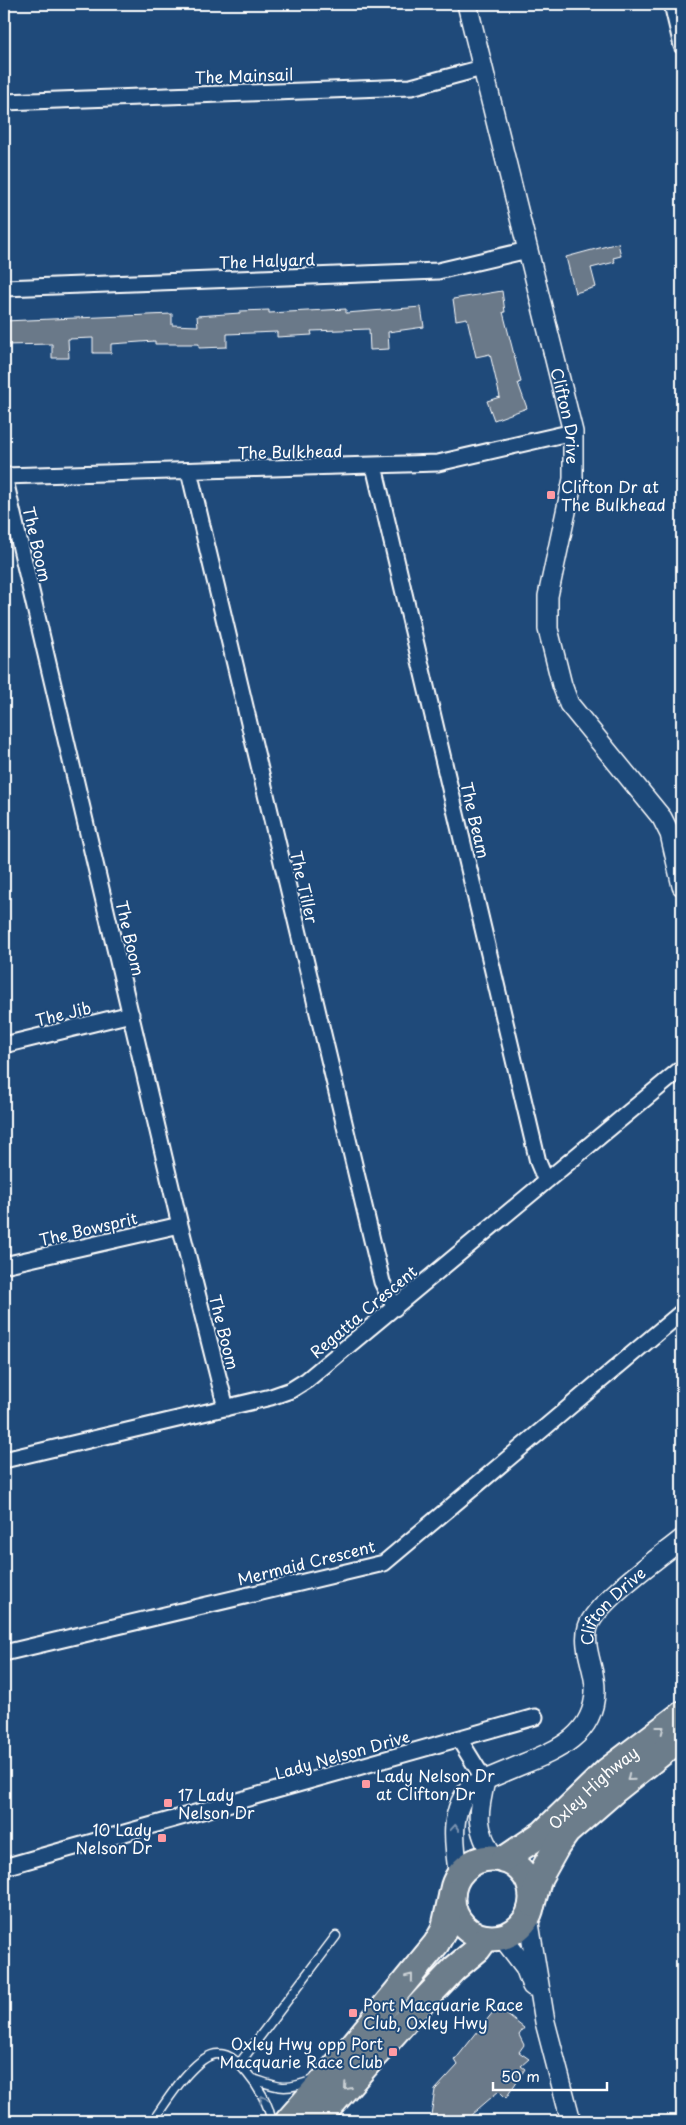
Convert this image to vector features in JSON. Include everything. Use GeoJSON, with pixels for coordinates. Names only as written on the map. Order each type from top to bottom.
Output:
{"type":"FeatureCollection","features":[{"type":"Feature","properties":{"kind":"main road","name":"Oxley Highway"},"geometry":{"type":"LineString","coordinates":[[498,1859],[543,1833],[607,1771],[682,1714]]}},
{"type":"Feature","properties":{"kind":"main road","name":"Oxley Highway"},"geometry":{"type":"LineString","coordinates":[[530,1910],[542,1871],[567,1832],[614,1791],[682,1737]]}},
{"type":"Feature","properties":{"kind":"main road"},"geometry":{"type":"LineString","coordinates":[[288,2121],[436,1944],[444,1930],[455,1885],[474,1863],[498,1859],[518,1868],[528,1881],[532,1892],[530,1910],[521,1926],[513,1932],[494,1937],[454,1969],[414,2011],[317,2121]]}},
{"type":"Feature","properties":{"kind":"main road"},"geometry":{"type":"LineString","coordinates":[[455,1885],[453,1906],[457,1918],[464,1927],[474,1934],[494,1937]]}},
{"type":"Feature","properties":{"kind":"street","name":"Clifton Drive"},"geometry":{"type":"LineString","coordinates":[[467,4],[573,432],[573,479],[548,596],[548,629],[562,685],[569,704],[662,818],[670,834],[682,886]]}},
{"type":"Feature","properties":{"kind":"street"},"geometry":{"type":"LineString","coordinates":[[677,13],[682,46]]}},
{"type":"Feature","properties":{"kind":"street","name":"The Mainsail"},"geometry":{"type":"LineString","coordinates":[[4,102],[411,87],[482,68]]}},
{"type":"Feature","properties":{"kind":"street","name":"The Halyard"},"geometry":{"type":"LineString","coordinates":[[4,288],[438,271],[528,250]]}},
{"type":"Feature","properties":{"kind":"street","name":"The Bulkhead"},"geometry":{"type":"LineString","coordinates":[[4,476],[438,463],[573,432]]}},
{"type":"Feature","properties":{"kind":"street","name":"The Beam"},"geometry":{"type":"LineString","coordinates":[[374,466],[538,1162],[546,1181]]}},
{"type":"Feature","properties":{"kind":"street","name":"The Tiller"},"geometry":{"type":"LineString","coordinates":[[189,471],[382,1282],[395,1308]]}},
{"type":"Feature","properties":{"kind":"street","name":"The Boom"},"geometry":{"type":"LineString","coordinates":[[4,476],[180,1225],[226,1408]]}},
{"type":"Feature","properties":{"kind":"street","name":"The Jib"},"geometry":{"type":"LineString","coordinates":[[4,1045],[131,1014]]}},
{"type":"Feature","properties":{"kind":"street","name":"Regatta Crescent"},"geometry":{"type":"LineString","coordinates":[[4,1460],[226,1408],[291,1390],[307,1380],[395,1308],[682,1068]]}},
{"type":"Feature","properties":{"kind":"street","name":"The Bowsprit"},"geometry":{"type":"LineString","coordinates":[[4,1265],[180,1225]]}},
{"type":"Feature","properties":{"kind":"street","name":"Mermaid Crescent"},"geometry":{"type":"LineString","coordinates":[[4,1652],[384,1563],[682,1312]]}},
{"type":"Feature","properties":{"kind":"street","name":"Clifton Drive"},"geometry":{"type":"LineString","coordinates":[[455,1885],[454,1829],[459,1803],[474,1785],[554,1752],[577,1735],[586,1722],[593,1705],[595,1692],[594,1678],[587,1648],[588,1626],[594,1615],[614,1595],[682,1539]]}},
{"type":"Feature","properties":{"kind":"street","name":"Lady Nelson Drive"},"geometry":{"type":"LineString","coordinates":[[4,1867],[535,1717]]}},
{"type":"Feature","properties":{"kind":"street"},"geometry":{"type":"LineString","coordinates":[[459,1739],[485,1781],[478,1821],[483,1840],[498,1859]]}},
{"type":"Feature","properties":{"kind":"street"},"geometry":{"type":"LineString","coordinates":[[530,1910],[545,2022]]}},
{"type":"Feature","properties":{"kind":"street"},"geometry":{"type":"LineString","coordinates":[[494,1937],[525,1967],[545,2022],[571,2121]]}},
{"type":"Feature","properties":{"kind":"lane"},"geometry":{"type":"LineString","coordinates":[[240,2064],[336,1936]]}},
{"type":"Feature","properties":{"kind":"lane"},"geometry":{"type":"LineString","coordinates":[[153,2121],[192,2069],[210,2055],[219,2054],[228,2056],[240,2064],[251,2078],[266,2102],[271,2121]]}},
{"type":"Feature","properties":{"kind":"lane"},"geometry":{"type":"LineString","coordinates":[[251,2078],[277,2088],[297,2086],[330,2073]]}},
{"type":"Feature","properties":{"kind":"building"},"geometry":{"type":"Polygon","coordinates":[[[618,243],[621,256],[613,258],[615,262],[591,268],[596,287],[575,293],[566,257],[618,243]]]}},
{"type":"Feature","properties":{"kind":"building"},"geometry":{"type":"Polygon","coordinates":[[[502,291],[505,312],[503,312],[521,382],[518,383],[527,408],[494,420],[487,401],[500,397],[490,354],[476,357],[467,318],[456,320],[453,299],[502,291]]]}},
{"type":"Feature","properties":{"kind":"building"},"geometry":{"type":"Polygon","coordinates":[[[421,307],[424,327],[388,332],[389,349],[370,350],[369,329],[311,331],[312,335],[277,337],[277,332],[227,334],[227,347],[199,348],[199,344],[155,344],[155,341],[111,344],[111,353],[93,353],[93,338],[68,339],[69,358],[52,358],[52,344],[4,345],[4,321],[172,314],[172,325],[198,326],[197,316],[240,313],[240,311],[269,310],[269,313],[346,309],[346,313],[421,307]]]}},
{"type":"Feature","properties":{"kind":"building"},"geometry":{"type":"Polygon","coordinates":[[[497,2007],[524,2028],[519,2035],[524,2045],[519,2052],[529,2059],[521,2066],[525,2069],[506,2098],[499,2091],[471,2115],[470,2121],[430,2121],[435,2090],[458,2065],[455,2060],[497,2007]]]}},
{"type":"Feature","properties":{"kind":"place","name":"Clifton Dr at The Bulkhead"},"geometry":{"type":"Point","coordinates":[551,495]}},
{"type":"Feature","properties":{"kind":"place","name":"Lady Nelson Dr at Clifton Dr"},"geometry":{"type":"Point","coordinates":[366,1784]}},
{"type":"Feature","properties":{"kind":"place","name":"17 Lady Nelson Dr"},"geometry":{"type":"Point","coordinates":[168,1803]}},
{"type":"Feature","properties":{"kind":"place","name":"10 Lady Nelson Dr"},"geometry":{"type":"Point","coordinates":[162,1838]}},
{"type":"Feature","properties":{"kind":"place","name":"Port Macquarie Race Club, Oxley Hwy"},"geometry":{"type":"Point","coordinates":[353,2013]}},
{"type":"Feature","properties":{"kind":"place","name":"Oxley Hwy opp Port Macquarie Race Club"},"geometry":{"type":"Point","coordinates":[393,2052]}}]}
